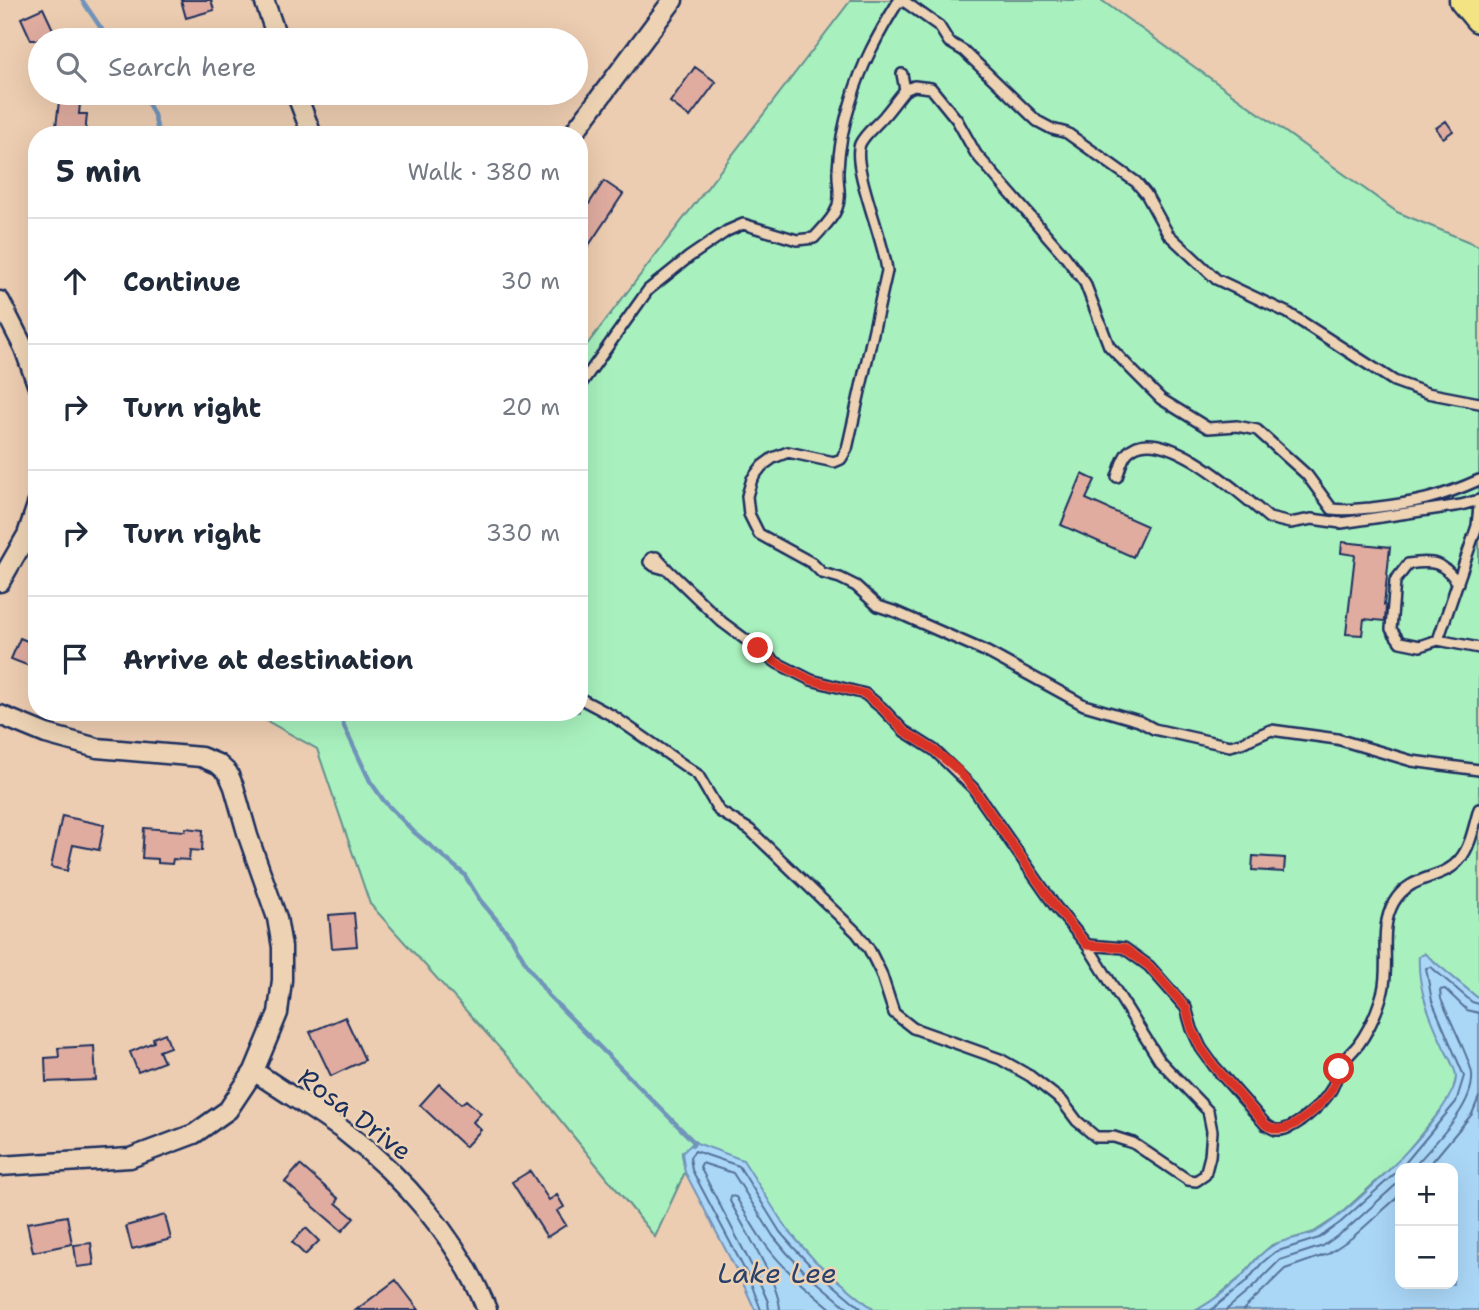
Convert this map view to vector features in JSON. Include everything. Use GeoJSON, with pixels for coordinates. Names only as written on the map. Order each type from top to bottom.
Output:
{"type":"FeatureCollection","features":[{"type":"Feature","properties":{"kind":"highway"},"geometry":{"type":"LineString","coordinates":[[1464,0],[1479,18]]}},
{"type":"Feature","properties":{"kind":"street"},"geometry":{"type":"LineString","coordinates":[[264,0],[274,28]]}},
{"type":"Feature","properties":{"kind":"street"},"geometry":{"type":"LineString","coordinates":[[579,126],[673,0]]}},
{"type":"Feature","properties":{"kind":"street"},"geometry":{"type":"LineString","coordinates":[[301,105],[309,126]]}},
{"type":"Feature","properties":{"kind":"street"},"geometry":{"type":"LineString","coordinates":[[0,300],[28,359]]}},
{"type":"Feature","properties":{"kind":"street"},"geometry":{"type":"LineString","coordinates":[[0,582],[28,532]]}},
{"type":"Feature","properties":{"kind":"street"},"geometry":{"type":"LineString","coordinates":[[0,715],[46,734],[97,748],[201,757],[218,764],[228,773],[277,918],[282,947],[278,1013],[254,1071],[229,1110],[194,1134],[130,1158],[0,1166]]}},
{"type":"Feature","properties":{"kind":"street","name":"Rosa Drive"},"geometry":{"type":"LineString","coordinates":[[254,1071],[345,1132],[394,1173],[455,1248],[487,1310]]}},
{"type":"Feature","properties":{"kind":"lane"},"geometry":{"type":"LineString","coordinates":[[588,374],[648,290],[718,237],[743,225],[797,240],[814,239],[836,211],[840,152],[859,78],[881,29],[898,2],[905,2],[939,26],[949,42],[971,56],[1037,121],[1068,133],[1136,182],[1146,194],[1168,234],[1216,279],[1288,313],[1394,381],[1427,393],[1479,403]]}},
{"type":"Feature","properties":{"kind":"lane"},"geometry":{"type":"LineString","coordinates":[[902,74],[905,90]]}},
{"type":"Feature","properties":{"kind":"lane"},"geometry":{"type":"LineString","coordinates":[[1479,480],[1445,495],[1397,506],[1348,511],[1332,509],[1307,475],[1258,430],[1237,426],[1208,428],[1161,399],[1109,346],[1085,283],[976,154],[944,101],[931,88],[914,86],[905,90],[867,133],[859,148],[863,181],[886,257],[887,271],[847,449],[841,459],[834,462],[788,453],[773,458],[762,466],[752,479],[747,496],[749,514],[760,534],[812,563],[822,573],[856,586],[878,606],[987,652],[1084,705],[1139,721],[1154,729],[1230,746],[1271,730],[1337,739],[1412,761],[1479,770]]}},
{"type":"Feature","properties":{"kind":"lane"},"geometry":{"type":"LineString","coordinates":[[1118,477],[1128,452],[1138,445],[1164,446],[1194,460],[1217,475],[1269,518],[1290,523],[1312,519],[1341,523],[1479,500]]}},
{"type":"Feature","properties":{"kind":"lane"},"geometry":{"type":"LineString","coordinates":[[1438,640],[1477,526],[1479,506]]}},
{"type":"Feature","properties":{"kind":"lane"},"geometry":{"type":"LineString","coordinates":[[1458,583],[1447,568],[1426,561],[1408,564],[1395,581],[1391,629],[1399,642],[1420,646],[1438,640],[1478,645]]}},
{"type":"Feature","properties":{"kind":"lane"},"geometry":{"type":"LineString","coordinates":[[588,703],[613,716],[698,775],[719,811],[750,830],[857,933],[869,949],[889,994],[894,1013],[901,1021],[913,1028],[1000,1059],[1030,1076],[1062,1101],[1077,1121],[1096,1137],[1114,1137],[1133,1143],[1188,1180],[1196,1181],[1205,1175],[1212,1131],[1208,1111],[1160,1060],[1087,945],[1055,906],[959,771],[934,750],[904,731],[865,694],[811,680],[777,663],[722,622],[668,570]]}},
{"type":"Feature","properties":{"kind":"lane"},"geometry":{"type":"LineString","coordinates":[[1087,945],[1124,948],[1149,966],[1186,1008],[1196,1038],[1214,1066],[1266,1125],[1276,1129],[1285,1128],[1300,1121],[1321,1104],[1332,1089],[1345,1059],[1359,1044],[1376,1012],[1383,990],[1385,935],[1394,902],[1414,881],[1447,870],[1460,859],[1471,838],[1479,809]]}},
{"type":"Feature","properties":{"kind":"green space"},"geometry":{"type":"Polygon","coordinates":[[[851,0],[1101,0],[1397,212],[1479,246],[1479,999],[1425,954],[1439,1036],[1457,1074],[1451,1098],[1400,1160],[1337,1217],[1314,1232],[1272,1245],[1241,1277],[1197,1310],[874,1310],[815,1261],[786,1228],[682,1153],[685,1172],[655,1237],[523,1074],[370,904],[317,749],[267,721],[588,721],[588,343],[851,0]]]}},
{"type":"Feature","properties":{"kind":"water"},"geometry":{"type":"Polygon","coordinates":[[[1425,954],[1479,999],[1479,1310],[1197,1310],[1230,1287],[1269,1248],[1315,1232],[1330,1222],[1395,1164],[1395,1289],[1458,1289],[1458,1163],[1396,1163],[1438,1113],[1451,1093],[1456,1077],[1426,1004],[1419,956],[1425,954]]]}},
{"type":"Feature","properties":{"kind":"water","name":"Lake Lee"},"geometry":{"type":"Polygon","coordinates":[[[694,1142],[743,1160],[786,1228],[799,1243],[815,1261],[874,1310],[755,1310],[685,1172],[682,1153],[694,1142]]]}},
{"type":"Feature","properties":{"kind":"building"},"geometry":{"type":"Polygon","coordinates":[[[181,0],[211,0],[214,10],[186,18],[181,0]]]}},
{"type":"Feature","properties":{"kind":"building"},"geometry":{"type":"Polygon","coordinates":[[[43,8],[52,28],[28,28],[28,33],[21,18],[43,8]]]}},
{"type":"Feature","properties":{"kind":"building"},"geometry":{"type":"Polygon","coordinates":[[[695,67],[716,82],[690,117],[670,102],[695,67]]]}},
{"type":"Feature","properties":{"kind":"building"},"geometry":{"type":"Polygon","coordinates":[[[59,105],[80,105],[79,114],[87,114],[86,126],[56,126],[59,105]]]}},
{"type":"Feature","properties":{"kind":"building"},"geometry":{"type":"Polygon","coordinates":[[[1446,121],[1453,131],[1443,138],[1436,128],[1446,121]]]}},
{"type":"Feature","properties":{"kind":"building"},"geometry":{"type":"Polygon","coordinates":[[[604,181],[623,194],[588,246],[588,205],[604,181]]]}},
{"type":"Feature","properties":{"kind":"building"},"geometry":{"type":"Polygon","coordinates":[[[1082,474],[1095,480],[1086,499],[1147,526],[1133,557],[1061,525],[1082,474]]]}},
{"type":"Feature","properties":{"kind":"building"},"geometry":{"type":"Polygon","coordinates":[[[1342,542],[1390,547],[1385,621],[1364,619],[1362,635],[1346,634],[1355,555],[1341,553],[1342,542]]]}},
{"type":"Feature","properties":{"kind":"building"},"geometry":{"type":"Polygon","coordinates":[[[20,638],[28,641],[28,666],[11,659],[20,638]]]}},
{"type":"Feature","properties":{"kind":"building"},"geometry":{"type":"Polygon","coordinates":[[[62,816],[104,825],[99,850],[73,845],[67,871],[51,867],[62,816]]]}},
{"type":"Feature","properties":{"kind":"building"},"geometry":{"type":"Polygon","coordinates":[[[144,828],[203,830],[202,851],[190,850],[189,860],[173,859],[172,864],[158,863],[158,859],[142,858],[144,828]]]}},
{"type":"Feature","properties":{"kind":"building"},"geometry":{"type":"Polygon","coordinates":[[[1253,856],[1285,858],[1284,872],[1252,870],[1253,856]]]}},
{"type":"Feature","properties":{"kind":"building"},"geometry":{"type":"Polygon","coordinates":[[[354,913],[357,946],[332,948],[329,915],[354,913]]]}},
{"type":"Feature","properties":{"kind":"building"},"geometry":{"type":"Polygon","coordinates":[[[345,1017],[365,1060],[331,1076],[310,1032],[345,1017]]]}},
{"type":"Feature","properties":{"kind":"building"},"geometry":{"type":"Polygon","coordinates":[[[165,1033],[170,1047],[159,1051],[164,1062],[138,1072],[130,1052],[154,1042],[153,1038],[165,1033]]]}},
{"type":"Feature","properties":{"kind":"building"},"geometry":{"type":"Polygon","coordinates":[[[94,1046],[96,1080],[46,1082],[45,1058],[59,1057],[58,1048],[94,1046]]]}},
{"type":"Feature","properties":{"kind":"building"},"geometry":{"type":"Polygon","coordinates":[[[439,1084],[461,1104],[466,1100],[481,1113],[473,1122],[481,1130],[465,1147],[420,1105],[439,1084]]]}},
{"type":"Feature","properties":{"kind":"building"},"geometry":{"type":"Polygon","coordinates":[[[300,1165],[339,1199],[336,1203],[354,1218],[342,1231],[285,1182],[300,1165]]]}},
{"type":"Feature","properties":{"kind":"building"},"geometry":{"type":"Polygon","coordinates":[[[530,1171],[549,1200],[557,1195],[564,1207],[557,1211],[566,1225],[547,1237],[512,1182],[530,1171]]]}},
{"type":"Feature","properties":{"kind":"building"},"geometry":{"type":"Polygon","coordinates":[[[165,1215],[171,1239],[132,1249],[126,1226],[165,1215]]]}},
{"type":"Feature","properties":{"kind":"building"},"geometry":{"type":"Polygon","coordinates":[[[67,1216],[72,1244],[33,1252],[27,1223],[67,1216]]]}},
{"type":"Feature","properties":{"kind":"building"},"geometry":{"type":"Polygon","coordinates":[[[306,1228],[319,1241],[305,1255],[292,1242],[306,1228]]]}},
{"type":"Feature","properties":{"kind":"building"},"geometry":{"type":"Polygon","coordinates":[[[91,1243],[94,1265],[77,1267],[74,1245],[91,1243]]]}},
{"type":"Feature","properties":{"kind":"building"},"geometry":{"type":"Polygon","coordinates":[[[396,1280],[419,1310],[356,1310],[396,1280]]]}},
{"type":"Feature","properties":{"kind":"waterway"},"geometry":{"type":"LineString","coordinates":[[82,0],[101,28]]}},
{"type":"Feature","properties":{"kind":"waterway"},"geometry":{"type":"LineString","coordinates":[[149,105],[157,126]]}},
{"type":"Feature","properties":{"kind":"waterway"},"geometry":{"type":"LineString","coordinates":[[343,721],[370,781],[384,801],[414,832],[464,874],[480,900],[511,937],[548,995],[694,1142],[693,1145]]}},
{"type":"Feature","properties":{"kind":"route"},"geometry":{"type":"LineString","coordinates":[[758,648],[777,663],[811,680],[865,694],[904,731],[934,750],[959,771],[1055,906],[1087,945],[1124,948],[1149,966],[1186,1008],[1201,1048],[1214,1066],[1266,1125],[1276,1129],[1285,1128],[1300,1121],[1321,1104],[1332,1089],[1339,1069]]}}]}
